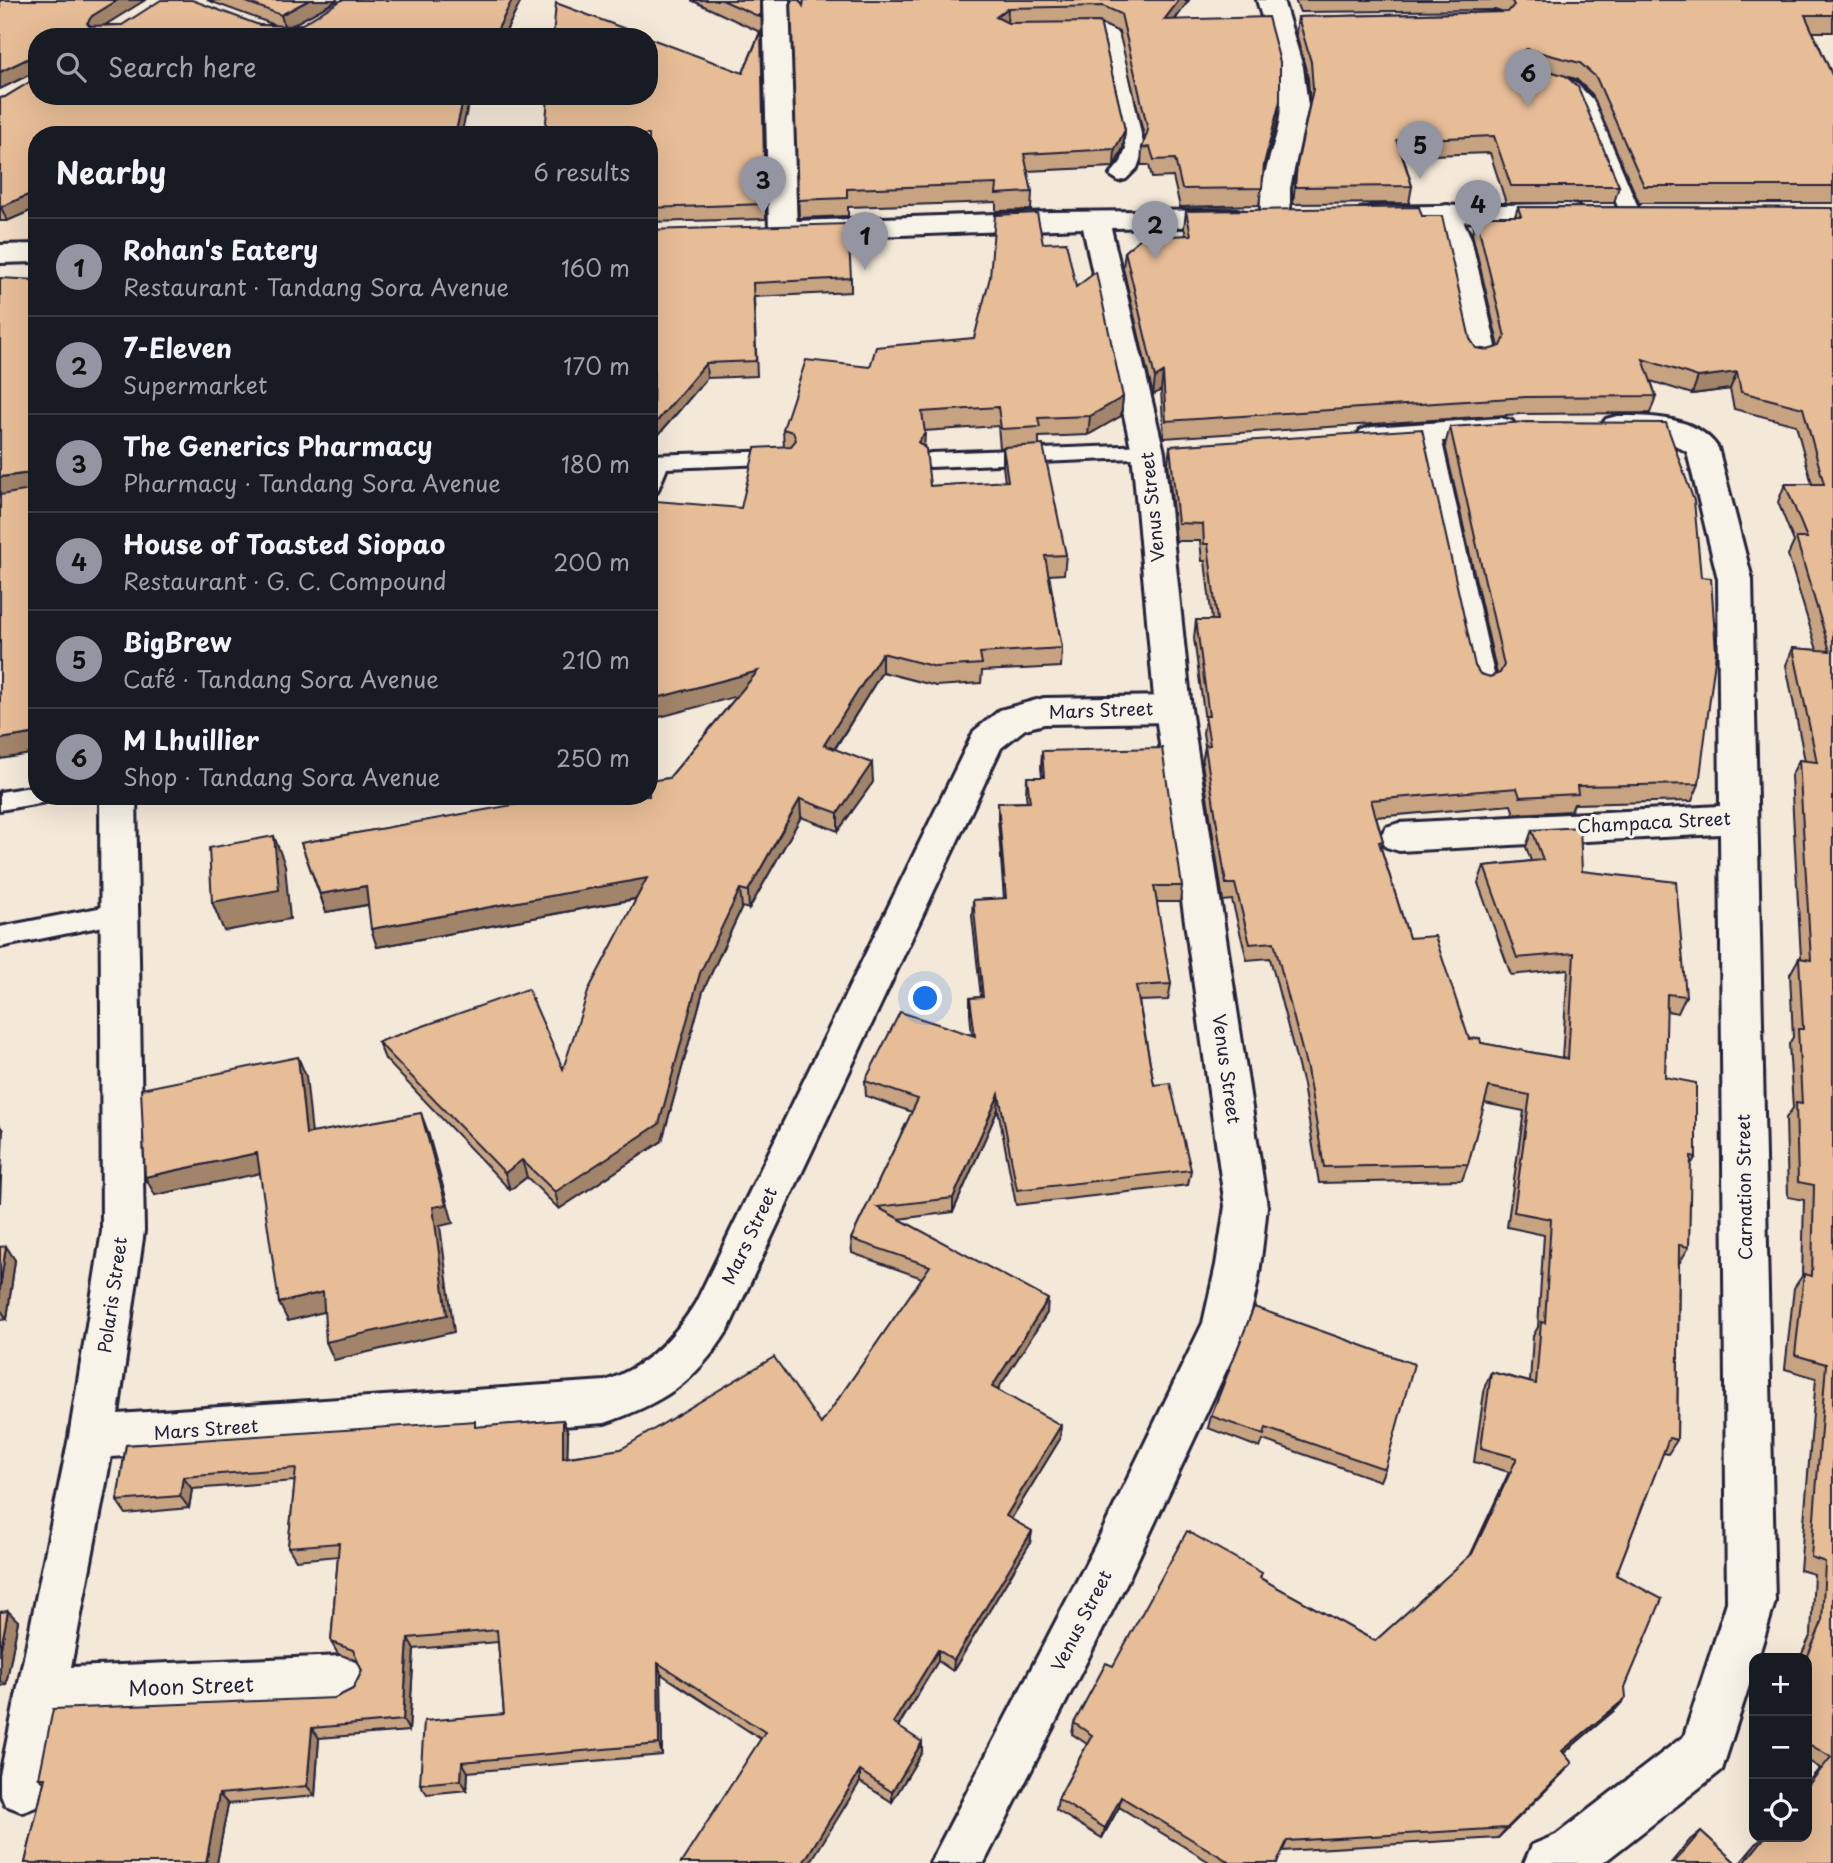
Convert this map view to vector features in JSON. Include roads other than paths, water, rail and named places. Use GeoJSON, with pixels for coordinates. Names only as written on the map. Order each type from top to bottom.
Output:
{"type":"FeatureCollection","features":[{"type":"Feature","properties":{"kind":"street"},"geometry":{"type":"LineString","coordinates":[[776,0],[769,230],[1095,219],[1290,217],[1275,189],[1292,127],[1295,104],[1273,12]]}},
{"type":"Feature","properties":{"kind":"street"},"geometry":{"type":"LineString","coordinates":[[1273,12],[1303,23]]}},
{"type":"Feature","properties":{"kind":"street"},"geometry":{"type":"LineString","coordinates":[[1342,216],[1620,212]]}},
{"type":"Feature","properties":{"kind":"street"},"geometry":{"type":"LineString","coordinates":[[1447,213],[1457,238],[1483,355]]}},
{"type":"Feature","properties":{"kind":"street","name":"Venus Street"},"geometry":{"type":"LineString","coordinates":[[956,1863],[1111,1564],[1225,1325],[1238,1265],[1246,1206],[1173,709],[1162,452],[1095,219]]}},
{"type":"Feature","properties":{"kind":"street"},"geometry":{"type":"LineString","coordinates":[[0,254],[28,253]]}},
{"type":"Feature","properties":{"kind":"street","name":"Carnation Street"},"geometry":{"type":"LineString","coordinates":[[1550,1863],[1573,1854],[1704,1752],[1751,1602],[1735,579],[1702,449],[1688,434],[1651,426],[1586,426]]}},
{"type":"Feature","properties":{"kind":"street"},"geometry":{"type":"LineString","coordinates":[[1349,439],[1534,427]]}},
{"type":"Feature","properties":{"kind":"street","name":"Mars Street"},"geometry":{"type":"LineString","coordinates":[[92,1437],[605,1402],[625,1396],[662,1377],[698,1340],[712,1315],[987,740],[1013,719],[1044,712],[1173,709]]}},
{"type":"Feature","properties":{"kind":"street","name":"Polaris Street"},"geometry":{"type":"LineString","coordinates":[[23,1787],[92,1437],[123,1231],[117,805]]}},
{"type":"Feature","properties":{"kind":"street","name":"Champaca Street"},"geometry":{"type":"LineString","coordinates":[[1399,837],[1740,818]]}},
{"type":"Feature","properties":{"kind":"street","name":"Moon Street"},"geometry":{"type":"LineString","coordinates":[[40,1693],[342,1681]]}},
{"type":"Feature","properties":{"kind":"lane"},"geometry":{"type":"LineString","coordinates":[[1048,32],[1102,31],[1109,34],[1136,148],[1130,164],[1119,175]]}},
{"type":"Feature","properties":{"kind":"lane"},"geometry":{"type":"LineString","coordinates":[[1534,77],[1569,86],[1584,100],[1620,212]]}},
{"type":"Feature","properties":{"kind":"lane"},"geometry":{"type":"LineString","coordinates":[[1429,433],[1484,683]]}},
{"type":"Feature","properties":{"kind":"lane"},"geometry":{"type":"LineString","coordinates":[[932,460],[1162,452]]}},
{"type":"Feature","properties":{"kind":"lane"},"geometry":{"type":"LineString","coordinates":[[658,462],[784,458]]}},
{"type":"Feature","properties":{"kind":"lane"},"geometry":{"type":"LineString","coordinates":[[0,801],[28,796]]}},
{"type":"Feature","properties":{"kind":"lane"},"geometry":{"type":"LineString","coordinates":[[0,937],[119,914]]}},
{"type":"Feature","properties":{"kind":"place","name":"M Lhuillier"},"geometry":{"type":"Point","coordinates":[1528,107]}},
{"type":"Feature","properties":{"kind":"place","name":"BigBrew"},"geometry":{"type":"Point","coordinates":[1420,179]}},
{"type":"Feature","properties":{"kind":"place","name":"The Generics Pharmacy"},"geometry":{"type":"Point","coordinates":[763,214]}},
{"type":"Feature","properties":{"kind":"place","name":"House of Toasted Siopao"},"geometry":{"type":"Point","coordinates":[1478,238]}},
{"type":"Feature","properties":{"kind":"place","name":"7-Eleven"},"geometry":{"type":"Point","coordinates":[1155,259]}},
{"type":"Feature","properties":{"kind":"place","name":"Rohan's Eatery"},"geometry":{"type":"Point","coordinates":[865,270]}}]}
